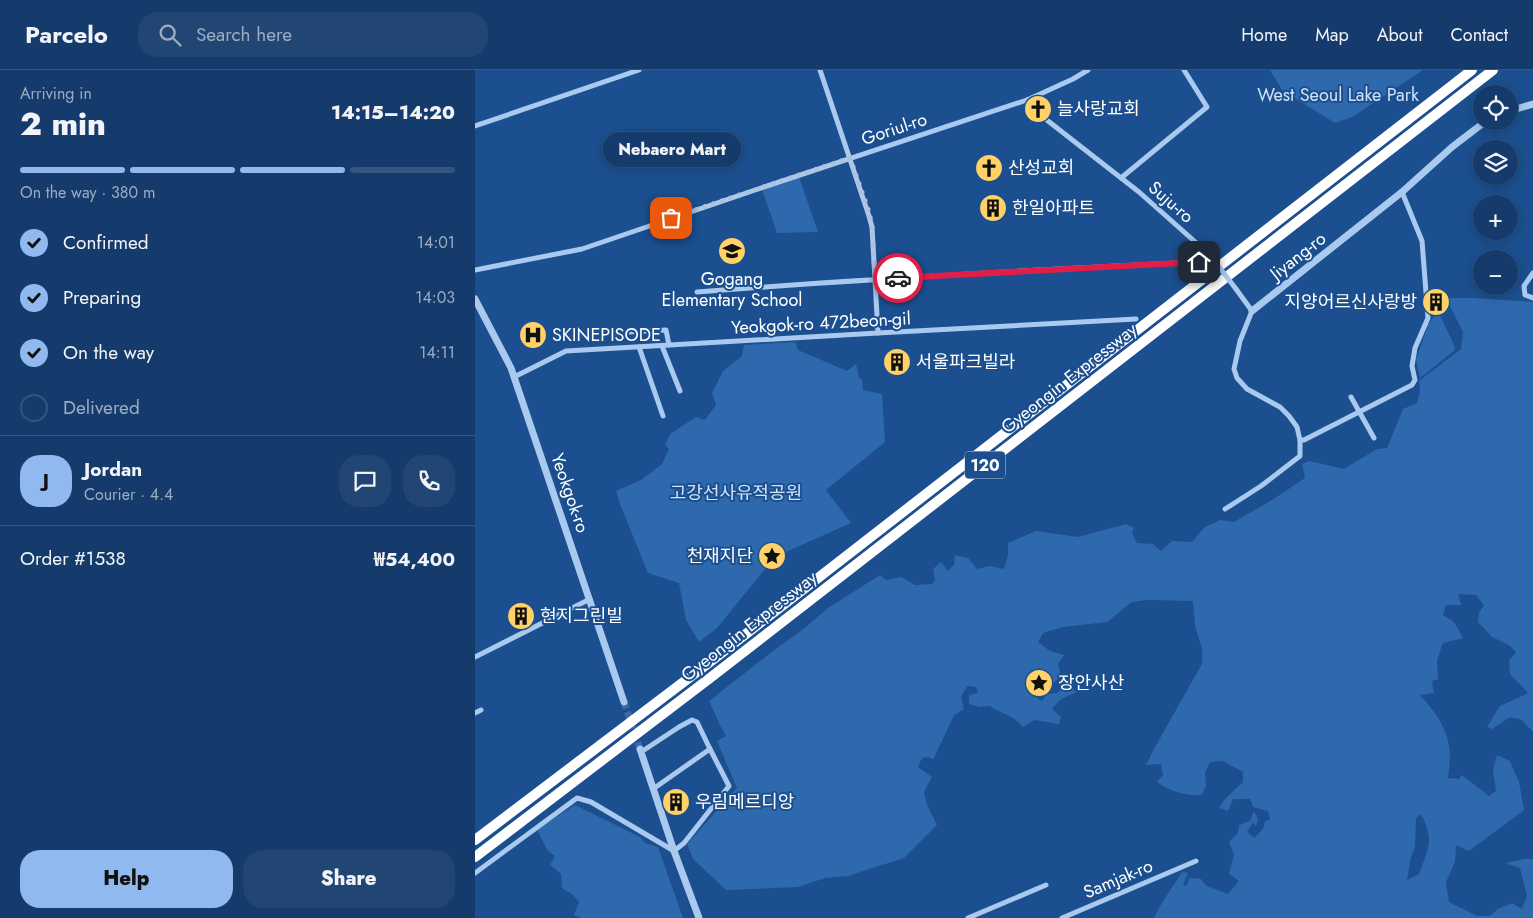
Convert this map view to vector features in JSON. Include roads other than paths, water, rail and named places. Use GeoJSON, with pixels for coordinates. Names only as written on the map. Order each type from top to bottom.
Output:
{"type":"FeatureCollection","features":[{"type":"Feature","properties":{"kind":"highway","name":"Gyeongin Expressway"},"geometry":{"type":"LineString","coordinates":[[475,840],[706,665],[1472,70]]}},
{"type":"Feature","properties":{"kind":"highway","name":"Gyeongin Expressway"},"geometry":{"type":"LineString","coordinates":[[475,858],[710,678],[1493,70]]}},
{"type":"Feature","properties":{"kind":"street"},"geometry":{"type":"LineString","coordinates":[[475,126],[639,70]]}},
{"type":"Feature","properties":{"kind":"street"},"geometry":{"type":"LineString","coordinates":[[820,70],[869,212],[872,227],[878,333]]}},
{"type":"Feature","properties":{"kind":"street","name":"Goriul-ro"},"geometry":{"type":"LineString","coordinates":[[475,270],[582,249],[1027,100],[1088,70]]}},
{"type":"Feature","properties":{"kind":"street","name":"Suju-ro"},"geometry":{"type":"LineString","coordinates":[[1121,178],[1207,107],[1184,70]]}},
{"type":"Feature","properties":{"kind":"street","name":"Suju-ro"},"geometry":{"type":"LineString","coordinates":[[1027,100],[1034,110],[1121,178],[1210,255],[1252,311]]}},
{"type":"Feature","properties":{"kind":"street"},"geometry":{"type":"LineString","coordinates":[[1518,108],[1533,104]]}},
{"type":"Feature","properties":{"kind":"street","name":"Jiyang-ro"},"geometry":{"type":"LineString","coordinates":[[1301,440],[1297,427],[1289,416],[1279,407],[1247,389],[1237,378],[1234,369],[1240,341],[1248,318],[1252,311],[1402,192],[1475,130]]}},
{"type":"Feature","properties":{"kind":"street"},"geometry":{"type":"LineString","coordinates":[[1225,509],[1261,486],[1300,456],[1301,440],[1412,385],[1415,380],[1412,366],[1415,348],[1428,318],[1422,240],[1402,192]]}},
{"type":"Feature","properties":{"kind":"street"},"geometry":{"type":"LineString","coordinates":[[697,292],[1199,262],[1201,266]]}},
{"type":"Feature","properties":{"kind":"street"},"geometry":{"type":"LineString","coordinates":[[1533,273],[1524,286],[1525,295],[1533,298]]}},
{"type":"Feature","properties":{"kind":"street","name":"Yeokgok-ro"},"geometry":{"type":"LineString","coordinates":[[475,299],[515,377],[625,702]]}},
{"type":"Feature","properties":{"kind":"street","name":"Yeokgok-ro 472beon-gil"},"geometry":{"type":"LineString","coordinates":[[515,377],[565,352],[1136,320]]}},
{"type":"Feature","properties":{"kind":"street"},"geometry":{"type":"LineString","coordinates":[[610,333],[666,330],[665,346],[680,391]]}},
{"type":"Feature","properties":{"kind":"street"},"geometry":{"type":"LineString","coordinates":[[639,347],[663,416]]}},
{"type":"Feature","properties":{"kind":"street"},"geometry":{"type":"LineString","coordinates":[[1351,397],[1374,438]]}},
{"type":"Feature","properties":{"kind":"street"},"geometry":{"type":"LineString","coordinates":[[475,657],[590,599]]}},
{"type":"Feature","properties":{"kind":"street"},"geometry":{"type":"LineString","coordinates":[[475,713],[481,710]]}},
{"type":"Feature","properties":{"kind":"street"},"geometry":{"type":"LineString","coordinates":[[674,851],[684,842],[729,786],[697,722],[693,720],[679,726],[641,751],[674,851],[699,918]]}},
{"type":"Feature","properties":{"kind":"street"},"geometry":{"type":"LineString","coordinates":[[653,789],[710,749]]}},
{"type":"Feature","properties":{"kind":"street"},"geometry":{"type":"LineString","coordinates":[[475,873],[577,798],[591,802],[674,851]]}},
{"type":"Feature","properties":{"kind":"street","name":"Samjak-ro"},"geometry":{"type":"LineString","coordinates":[[1062,918],[1196,861]]}},
{"type":"Feature","properties":{"kind":"street"},"geometry":{"type":"LineString","coordinates":[[968,918],[1046,885]]}},
{"type":"Feature","properties":{"kind":"tunnel"},"geometry":{"type":"LineString","coordinates":[[624,702],[640,749]]}},
{"type":"Feature","properties":{"kind":"place","name":"늘사랑교회"},"geometry":{"type":"Point","coordinates":[1038,109]}},
{"type":"Feature","properties":{"kind":"place","name":"산성교회"},"geometry":{"type":"Point","coordinates":[989,168]}},
{"type":"Feature","properties":{"kind":"place","name":"한일아파트"},"geometry":{"type":"Point","coordinates":[993,208]}},
{"type":"Feature","properties":{"kind":"place","name":"Nebaero Mart"},"geometry":{"type":"Point","coordinates":[671,218]}},
{"type":"Feature","properties":{"kind":"place","name":"Gogang Elementary School"},"geometry":{"type":"Point","coordinates":[732,251]}},
{"type":"Feature","properties":{"kind":"place","name":"지양어르신사랑방"},"geometry":{"type":"Point","coordinates":[1436,302]}},
{"type":"Feature","properties":{"kind":"place","name":"SKINEPISODE"},"geometry":{"type":"Point","coordinates":[533,335]}},
{"type":"Feature","properties":{"kind":"place","name":"서울파크빌라"},"geometry":{"type":"Point","coordinates":[897,362]}},
{"type":"Feature","properties":{"kind":"place","name":"천재지단"},"geometry":{"type":"Point","coordinates":[772,556]}},
{"type":"Feature","properties":{"kind":"place","name":"현지그린빌"},"geometry":{"type":"Point","coordinates":[521,616]}},
{"type":"Feature","properties":{"kind":"place","name":"장안사산"},"geometry":{"type":"Point","coordinates":[1039,683]}},
{"type":"Feature","properties":{"kind":"place","name":"우림메르디앙"},"geometry":{"type":"Point","coordinates":[676,802]}},
{"type":"Feature","properties":{"kind":"park label","name":"West Seoul Lake Park"},"geometry":{"type":"Point","coordinates":[1338,95]}},
{"type":"Feature","properties":{"kind":"park label","name":"고강선사유적공원"},"geometry":{"type":"Point","coordinates":[736,493]}}]}
